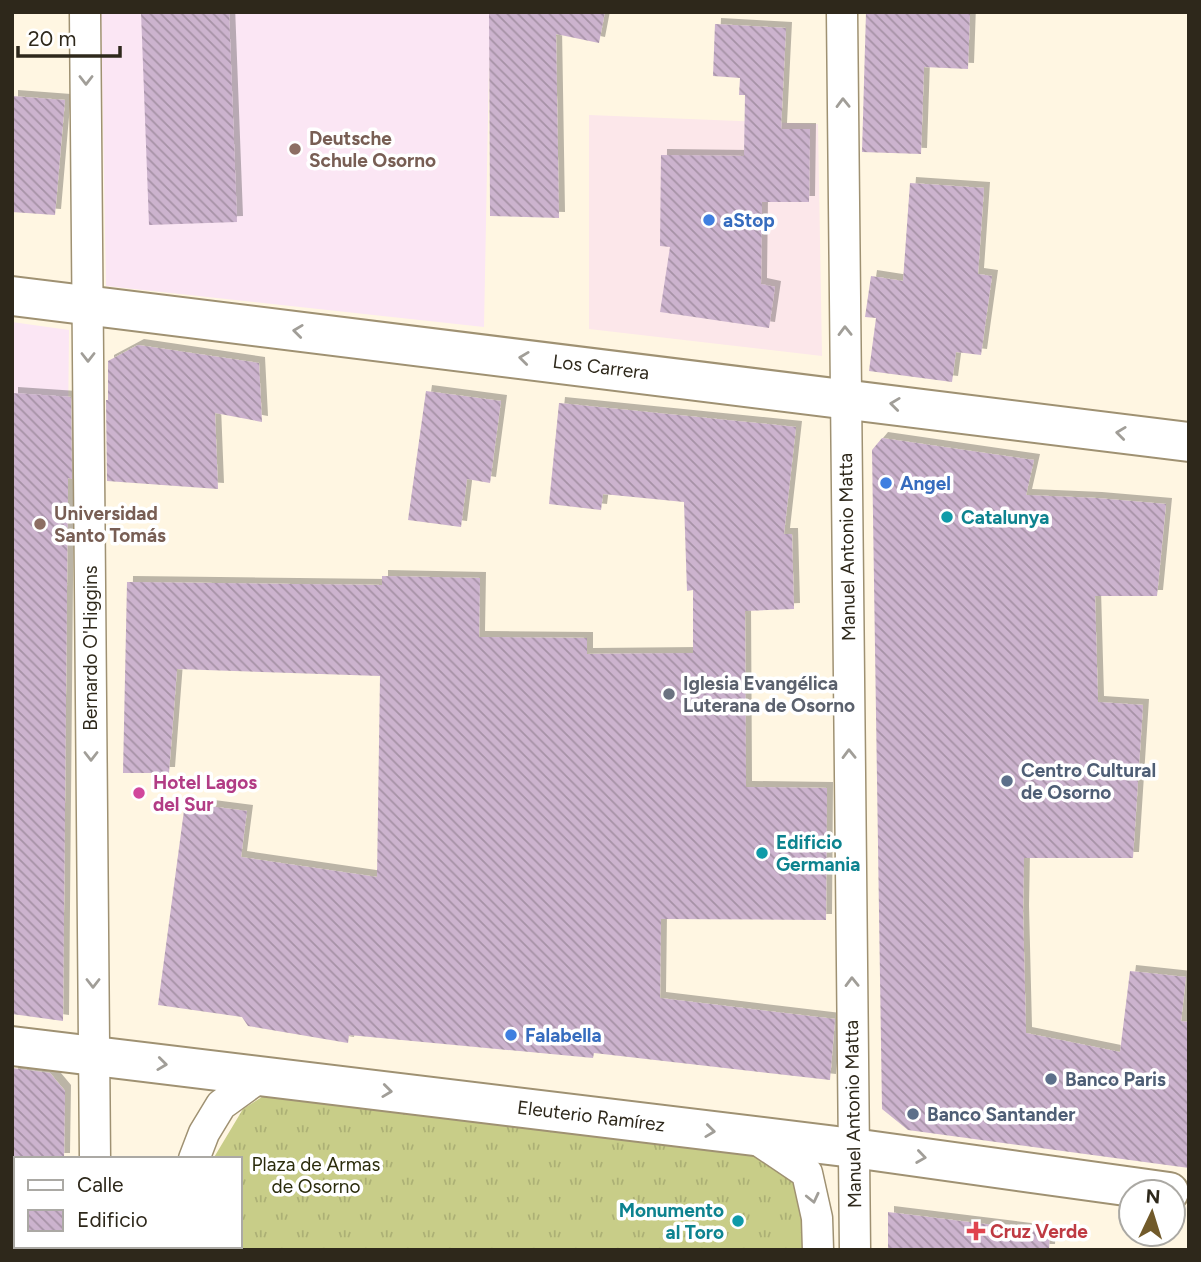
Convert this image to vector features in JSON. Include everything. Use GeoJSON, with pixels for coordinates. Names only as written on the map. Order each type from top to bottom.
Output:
{"type":"FeatureCollection","features":[{"type":"Feature","properties":{"kind":"main road","name":"Los Carrera"},"geometry":{"type":"LineString","coordinates":[[12,296],[1189,442]]}},
{"type":"Feature","properties":{"kind":"main road","name":"Eleuterio Ramírez"},"geometry":{"type":"LineString","coordinates":[[12,1046],[853,1148],[1117,1185]]}},
{"type":"Feature","properties":{"kind":"street","name":"Bernardo O'Higgins"},"geometry":{"type":"LineString","coordinates":[[85,12],[95,1157]]}},
{"type":"Feature","properties":{"kind":"street","name":"Manuel Antonio Matta"},"geometry":{"type":"LineString","coordinates":[[842,12],[855,1250]]}},
{"type":"Feature","properties":{"kind":"street"},"geometry":{"type":"LineString","coordinates":[[195,1157],[204,1133],[220,1105],[261,1076]]}},
{"type":"Feature","properties":{"kind":"street","name":"Manuel Antonio Matta"},"geometry":{"type":"LineString","coordinates":[[752,1136],[807,1173],[817,1218],[818,1250]]}},
{"type":"Feature","properties":{"kind":"shaded area","name":"Deutsche Schule Osorno"},"geometry":{"type":"Polygon","coordinates":[[[101,12],[490,12],[484,327],[106,286],[101,12]]]}},
{"type":"Feature","properties":{"kind":"shaded area"},"geometry":{"type":"Polygon","coordinates":[[[589,115],[818,124],[822,356],[589,329],[589,115]]]}},
{"type":"Feature","properties":{"kind":"shaded area","name":"Universidad Santo Tomás"},"geometry":{"type":"Polygon","coordinates":[[[12,322],[69,330],[66,653],[12,650],[12,322]]]}},
{"type":"Feature","properties":{"kind":"green space","name":"Plaza de Armas de Osorno"},"geometry":{"type":"Polygon","coordinates":[[[265,1095],[759,1146],[797,1181],[804,1211],[804,1250],[188,1250],[242,1248],[242,1157],[214,1157],[243,1109],[265,1095]]]}},
{"type":"Feature","properties":{"kind":"building"},"geometry":{"type":"Polygon","coordinates":[[[141,12],[229,12],[237,222],[149,225],[141,12]]]}},
{"type":"Feature","properties":{"kind":"building"},"geometry":{"type":"Polygon","coordinates":[[[489,12],[605,12],[599,43],[556,34],[559,218],[490,216],[489,12]]]}},
{"type":"Feature","properties":{"kind":"building"},"geometry":{"type":"Polygon","coordinates":[[[866,12],[970,12],[968,69],[924,67],[921,154],[862,152],[866,12]]]}},
{"type":"Feature","properties":{"kind":"building"},"geometry":{"type":"Polygon","coordinates":[[[715,24],[786,28],[781,129],[810,129],[809,202],[762,202],[761,284],[775,287],[769,328],[660,312],[670,247],[660,246],[661,155],[744,156],[745,95],[739,95],[740,78],[713,76],[715,24]]]}},
{"type":"Feature","properties":{"kind":"building"},"geometry":{"type":"Polygon","coordinates":[[[12,96],[65,100],[55,215],[12,212],[12,96]]]}},
{"type":"Feature","properties":{"kind":"building"},"geometry":{"type":"Polygon","coordinates":[[[910,183],[984,188],[978,274],[992,276],[981,355],[956,352],[952,382],[869,371],[876,318],[865,317],[871,276],[903,281],[910,183]]]}},
{"type":"Feature","properties":{"kind":"building"},"geometry":{"type":"Polygon","coordinates":[[[138,345],[259,363],[262,422],[215,413],[218,489],[107,481],[108,361],[138,345]]]}},
{"type":"Feature","properties":{"kind":"building"},"geometry":{"type":"Polygon","coordinates":[[[426,391],[501,401],[490,483],[467,479],[461,527],[408,520],[426,391]]]}},
{"type":"Feature","properties":{"kind":"building"},"geometry":{"type":"Polygon","coordinates":[[[12,393],[71,397],[63,1021],[12,1014],[12,393]]]}},
{"type":"Feature","properties":{"kind":"building"},"geometry":{"type":"Polygon","coordinates":[[[559,403],[796,427],[784,534],[792,534],[794,609],[745,611],[746,787],[827,788],[826,920],[661,919],[660,998],[835,1019],[830,1080],[594,1053],[593,1058],[349,1035],[348,1043],[248,1026],[242,1017],[158,1005],[185,803],[247,811],[241,857],[377,877],[380,676],[177,669],[169,773],[123,773],[127,582],[382,585],[382,576],[480,578],[479,637],[587,638],[587,654],[693,653],[693,590],[687,591],[684,502],[603,494],[601,510],[549,504],[559,403]]]}},
{"type":"Feature","properties":{"kind":"building"},"geometry":{"type":"Polygon","coordinates":[[[882,438],[1034,460],[1026,495],[1166,504],[1157,596],[1095,596],[1098,702],[1143,705],[1133,858],[1024,858],[1026,1033],[1120,1052],[1130,971],[1186,977],[1181,1021],[1189,1022],[1189,1168],[908,1130],[882,1109],[872,450],[882,438]]]}},
{"type":"Feature","properties":{"kind":"building"},"geometry":{"type":"Polygon","coordinates":[[[12,1068],[50,1073],[65,1091],[64,1157],[12,1159],[12,1068]]]}},
{"type":"Feature","properties":{"kind":"building"},"geometry":{"type":"Polygon","coordinates":[[[888,1212],[1050,1232],[1049,1250],[888,1250],[888,1212]]]}},
{"type":"Feature","properties":{"kind":"place","name":"Deutsche Schule Osorno"},"geometry":{"type":"Point","coordinates":[295,149]}},
{"type":"Feature","properties":{"kind":"place","name":"aStop"},"geometry":{"type":"Point","coordinates":[709,220]}},
{"type":"Feature","properties":{"kind":"place","name":"Angel"},"geometry":{"type":"Point","coordinates":[886,483]}},
{"type":"Feature","properties":{"kind":"place","name":"Catalunya"},"geometry":{"type":"Point","coordinates":[947,517]}},
{"type":"Feature","properties":{"kind":"place","name":"Universidad Santo Tomás"},"geometry":{"type":"Point","coordinates":[40,524]}},
{"type":"Feature","properties":{"kind":"place","name":"Iglesia Evangélica Luterana de Osorno"},"geometry":{"type":"Point","coordinates":[669,694]}},
{"type":"Feature","properties":{"kind":"place","name":"Centro Cultural de Osorno"},"geometry":{"type":"Point","coordinates":[1007,781]}},
{"type":"Feature","properties":{"kind":"place","name":"Hotel Lagos del Sur"},"geometry":{"type":"Point","coordinates":[139,793]}},
{"type":"Feature","properties":{"kind":"place","name":"Edificio Germania"},"geometry":{"type":"Point","coordinates":[762,853]}},
{"type":"Feature","properties":{"kind":"place","name":"Falabella"},"geometry":{"type":"Point","coordinates":[511,1035]}},
{"type":"Feature","properties":{"kind":"place","name":"Banco Paris"},"geometry":{"type":"Point","coordinates":[1051,1079]}},
{"type":"Feature","properties":{"kind":"place","name":"Banco Santander"},"geometry":{"type":"Point","coordinates":[913,1114]}},
{"type":"Feature","properties":{"kind":"place","name":"Monumento al Toro"},"geometry":{"type":"Point","coordinates":[738,1221]}},
{"type":"Feature","properties":{"kind":"place","name":"Cruz Verde"},"geometry":{"type":"Point","coordinates":[976,1231]}}]}
